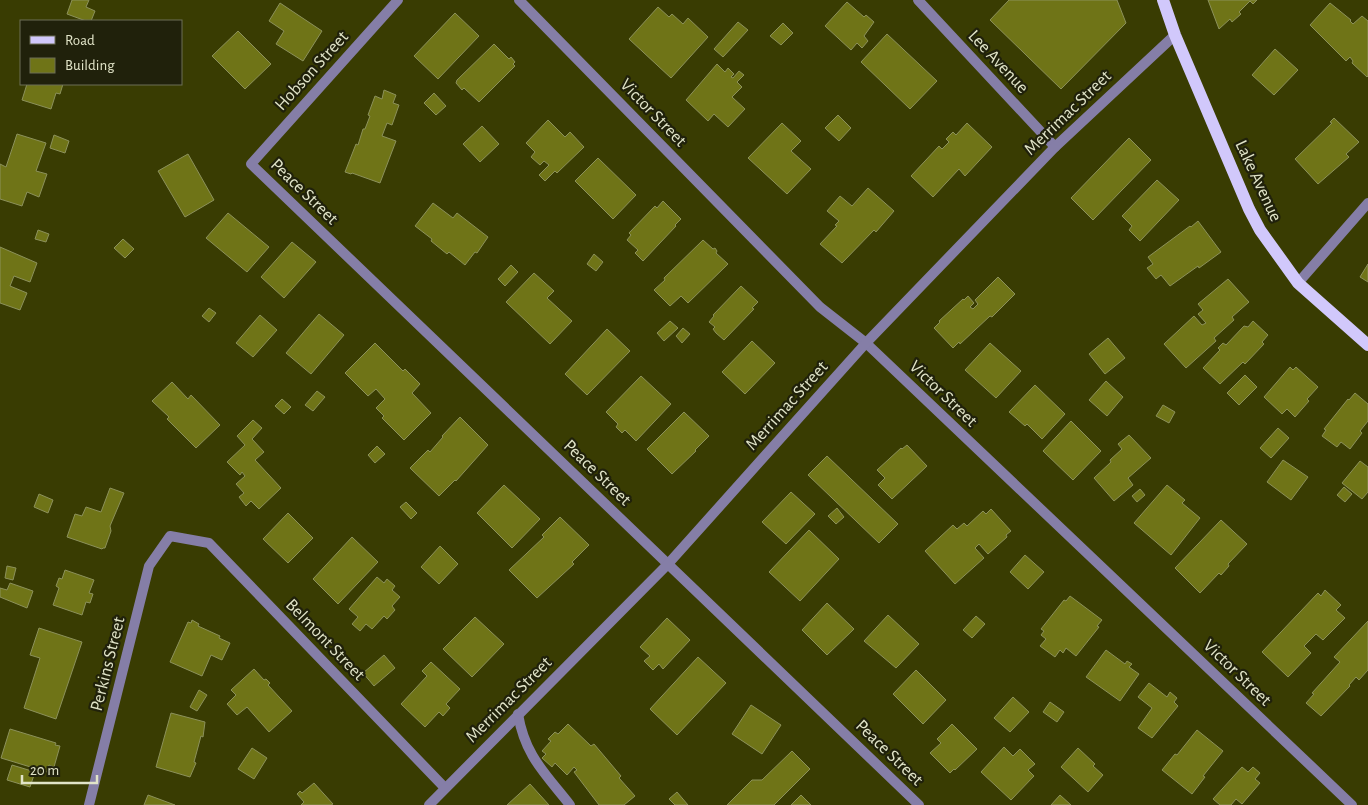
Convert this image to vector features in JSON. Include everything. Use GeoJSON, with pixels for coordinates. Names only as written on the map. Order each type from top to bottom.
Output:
{"type":"FeatureCollection","features":[{"type":"Feature","properties":{"kind":"main road","name":"Lake Avenue"},"geometry":{"type":"LineString","coordinates":[[1163,0],[1175,35],[1249,209],[1260,230],[1298,283],[1368,345]]}},
{"type":"Feature","properties":{"kind":"street","name":"Hobson Street"},"geometry":{"type":"LineString","coordinates":[[251,164],[398,0]]}},
{"type":"Feature","properties":{"kind":"street","name":"Victor Street"},"geometry":{"type":"LineString","coordinates":[[519,0],[820,307],[866,343],[1352,805]]}},
{"type":"Feature","properties":{"kind":"street","name":"Lee Avenue"},"geometry":{"type":"LineString","coordinates":[[918,0],[1055,146]]}},
{"type":"Feature","properties":{"kind":"street","name":"Merrimac Street"},"geometry":{"type":"LineString","coordinates":[[429,805],[668,564],[866,343],[1055,146],[1175,35]]}},
{"type":"Feature","properties":{"kind":"street","name":"Peace Street"},"geometry":{"type":"LineString","coordinates":[[251,164],[919,805]]}},
{"type":"Feature","properties":{"kind":"street"},"geometry":{"type":"LineString","coordinates":[[1298,283],[1368,203]]}},
{"type":"Feature","properties":{"kind":"street","name":"Belmont Street"},"geometry":{"type":"LineString","coordinates":[[170,536],[209,543],[445,788]]}},
{"type":"Feature","properties":{"kind":"street","name":"Perkins Street"},"geometry":{"type":"LineString","coordinates":[[89,805],[149,566],[170,536]]}},
{"type":"Feature","properties":{"kind":"street"},"geometry":{"type":"LineString","coordinates":[[518,714],[521,732],[534,760],[570,805]]}},
{"type":"Feature","properties":{"kind":"building"},"geometry":{"type":"Polygon","coordinates":[[[72,0],[89,0],[86,7],[95,11],[91,20],[83,20],[67,14],[72,0]]]}},
{"type":"Feature","properties":{"kind":"building"},"geometry":{"type":"Polygon","coordinates":[[[1009,0],[1117,0],[1126,23],[1061,89],[990,20],[1009,0]]]}},
{"type":"Feature","properties":{"kind":"building"},"geometry":{"type":"Polygon","coordinates":[[[1208,0],[1257,0],[1253,4],[1250,1],[1239,12],[1241,14],[1232,22],[1230,19],[1219,29],[1208,0]]]}},
{"type":"Feature","properties":{"kind":"building"},"geometry":{"type":"Polygon","coordinates":[[[847,2],[864,17],[866,15],[874,22],[864,36],[868,41],[862,48],[857,43],[851,50],[825,26],[847,2]]]}},
{"type":"Feature","properties":{"kind":"building"},"geometry":{"type":"Polygon","coordinates":[[[280,3],[322,31],[303,61],[276,44],[284,31],[269,21],[280,3]]]}},
{"type":"Feature","properties":{"kind":"building"},"geometry":{"type":"Polygon","coordinates":[[[1330,3],[1351,20],[1353,24],[1362,16],[1368,21],[1367,77],[1352,63],[1353,61],[1350,57],[1346,61],[1310,25],[1330,3]]]}},
{"type":"Feature","properties":{"kind":"building"},"geometry":{"type":"Polygon","coordinates":[[[658,7],[669,17],[672,14],[683,24],[688,18],[708,37],[671,78],[629,39],[658,7]]]}},
{"type":"Feature","properties":{"kind":"building"},"geometry":{"type":"Polygon","coordinates":[[[455,13],[479,36],[438,79],[414,56],[455,13]]]}},
{"type":"Feature","properties":{"kind":"building"},"geometry":{"type":"Polygon","coordinates":[[[738,22],[748,30],[723,57],[714,49],[738,22]]]}},
{"type":"Feature","properties":{"kind":"building"},"geometry":{"type":"Polygon","coordinates":[[[783,23],[793,33],[781,45],[770,36],[783,23]]]}},
{"type":"Feature","properties":{"kind":"building"},"geometry":{"type":"Polygon","coordinates":[[[238,31],[271,64],[245,89],[212,56],[238,31]]]}},
{"type":"Feature","properties":{"kind":"building"},"geometry":{"type":"Polygon","coordinates":[[[887,34],[937,81],[910,109],[861,62],[887,34]]]}},
{"type":"Feature","properties":{"kind":"building"},"geometry":{"type":"Polygon","coordinates":[[[494,44],[509,59],[511,57],[515,62],[513,64],[515,66],[479,102],[464,88],[462,90],[456,83],[494,44]]]}},
{"type":"Feature","properties":{"kind":"building"},"geometry":{"type":"Polygon","coordinates":[[[1275,49],[1298,70],[1274,95],[1252,75],[1275,49]]]}},
{"type":"Feature","properties":{"kind":"building"},"geometry":{"type":"Polygon","coordinates":[[[717,64],[725,72],[728,68],[734,74],[731,77],[733,78],[739,71],[744,75],[737,82],[742,87],[732,97],[745,109],[728,127],[714,114],[708,121],[686,100],[717,64]]]}},
{"type":"Feature","properties":{"kind":"building"},"geometry":{"type":"Polygon","coordinates":[[[27,85],[63,85],[60,94],[56,93],[51,109],[22,100],[27,85]]]}},
{"type":"Feature","properties":{"kind":"building"},"geometry":{"type":"Polygon","coordinates":[[[384,90],[396,95],[393,103],[399,105],[392,125],[387,123],[382,136],[396,141],[380,183],[345,172],[356,144],[358,145],[363,129],[365,129],[375,96],[382,99],[384,90]]]}},
{"type":"Feature","properties":{"kind":"building"},"geometry":{"type":"Polygon","coordinates":[[[434,93],[446,106],[436,115],[424,103],[434,93]]]}},
{"type":"Feature","properties":{"kind":"building"},"geometry":{"type":"Polygon","coordinates":[[[838,115],[851,128],[839,141],[825,128],[838,115]]]}},
{"type":"Feature","properties":{"kind":"building"},"geometry":{"type":"Polygon","coordinates":[[[1334,118],[1359,142],[1346,154],[1349,157],[1318,184],[1295,159],[1332,123],[1330,122],[1334,118]]]}},
{"type":"Feature","properties":{"kind":"building"},"geometry":{"type":"Polygon","coordinates":[[[548,120],[565,137],[570,132],[584,147],[557,173],[555,171],[545,181],[539,175],[549,165],[544,161],[540,165],[531,157],[535,152],[526,143],[548,120]]]}},
{"type":"Feature","properties":{"kind":"building"},"geometry":{"type":"Polygon","coordinates":[[[782,123],[801,141],[791,151],[811,169],[787,194],[748,158],[782,123]]]}},
{"type":"Feature","properties":{"kind":"building"},"geometry":{"type":"Polygon","coordinates":[[[967,123],[992,147],[965,176],[959,169],[933,197],[911,176],[939,146],[942,149],[949,142],[946,139],[953,132],[956,135],[967,123]]]}},
{"type":"Feature","properties":{"kind":"building"},"geometry":{"type":"Polygon","coordinates":[[[482,126],[499,144],[480,162],[463,144],[482,126]]]}},
{"type":"Feature","properties":{"kind":"building"},"geometry":{"type":"Polygon","coordinates":[[[17,134],[46,143],[36,171],[47,174],[39,197],[27,192],[22,206],[0,199],[0,164],[6,167],[17,134]]]}},
{"type":"Feature","properties":{"kind":"building"},"geometry":{"type":"Polygon","coordinates":[[[54,135],[69,141],[65,153],[50,148],[54,135]]]}},
{"type":"Feature","properties":{"kind":"building"},"geometry":{"type":"Polygon","coordinates":[[[1129,138],[1151,160],[1093,220],[1071,198],[1129,138]]]}},
{"type":"Feature","properties":{"kind":"building"},"geometry":{"type":"Polygon","coordinates":[[[188,154],[214,200],[185,217],[158,171],[188,154]]]}},
{"type":"Feature","properties":{"kind":"building"},"geometry":{"type":"Polygon","coordinates":[[[598,158],[636,195],[613,219],[575,181],[598,158]]]}},
{"type":"Feature","properties":{"kind":"building"},"geometry":{"type":"Polygon","coordinates":[[[1157,180],[1179,200],[1140,241],[1129,230],[1132,226],[1122,216],[1157,180]]]}},
{"type":"Feature","properties":{"kind":"building"},"geometry":{"type":"Polygon","coordinates":[[[868,188],[894,211],[876,232],[874,230],[842,263],[820,244],[837,226],[835,225],[839,221],[827,211],[840,196],[852,206],[868,188]]]}},
{"type":"Feature","properties":{"kind":"building"},"geometry":{"type":"Polygon","coordinates":[[[663,201],[681,219],[643,261],[635,253],[638,250],[627,240],[631,235],[629,233],[655,206],[657,208],[663,201]]]}},
{"type":"Feature","properties":{"kind":"building"},"geometry":{"type":"Polygon","coordinates":[[[433,203],[453,218],[457,213],[488,237],[477,253],[475,252],[465,265],[449,252],[447,254],[415,226],[433,203]]]}},
{"type":"Feature","properties":{"kind":"building"},"geometry":{"type":"Polygon","coordinates":[[[228,213],[269,247],[247,272],[206,238],[228,213]]]}},
{"type":"Feature","properties":{"kind":"building"},"geometry":{"type":"Polygon","coordinates":[[[1198,221],[1221,252],[1170,286],[1161,275],[1156,279],[1147,268],[1153,264],[1148,257],[1198,221]]]}},
{"type":"Feature","properties":{"kind":"building"},"geometry":{"type":"Polygon","coordinates":[[[38,230],[49,234],[46,242],[35,239],[38,230]]]}},
{"type":"Feature","properties":{"kind":"building"},"geometry":{"type":"Polygon","coordinates":[[[123,239],[134,249],[125,258],[114,248],[123,239]]]}},
{"type":"Feature","properties":{"kind":"building"},"geometry":{"type":"Polygon","coordinates":[[[703,240],[713,249],[715,248],[716,253],[728,264],[688,303],[681,296],[670,306],[654,290],[703,240]]]}},
{"type":"Feature","properties":{"kind":"building"},"geometry":{"type":"Polygon","coordinates":[[[292,242],[316,262],[284,298],[261,277],[292,242]]]}},
{"type":"Feature","properties":{"kind":"building"},"geometry":{"type":"Polygon","coordinates":[[[0,247],[37,263],[30,282],[14,276],[10,286],[27,293],[20,310],[0,303],[0,247]]]}},
{"type":"Feature","properties":{"kind":"building"},"geometry":{"type":"Polygon","coordinates":[[[594,254],[603,262],[596,271],[587,264],[594,254]]]}},
{"type":"Feature","properties":{"kind":"building"},"geometry":{"type":"Polygon","coordinates":[[[1368,264],[1368,282],[1360,277],[1368,264]]]}},
{"type":"Feature","properties":{"kind":"building"},"geometry":{"type":"Polygon","coordinates":[[[511,265],[518,272],[505,286],[498,279],[511,265]]]}},
{"type":"Feature","properties":{"kind":"building"},"geometry":{"type":"Polygon","coordinates":[[[534,273],[554,291],[547,298],[572,321],[550,344],[506,302],[534,273]]]}},
{"type":"Feature","properties":{"kind":"building"},"geometry":{"type":"Polygon","coordinates":[[[998,277],[1015,294],[992,317],[990,316],[960,344],[959,342],[953,348],[934,328],[939,321],[968,296],[974,303],[970,307],[973,309],[978,304],[975,300],[998,277]]]}},
{"type":"Feature","properties":{"kind":"building"},"geometry":{"type":"Polygon","coordinates":[[[1228,279],[1249,302],[1232,317],[1234,320],[1214,338],[1216,341],[1186,368],[1164,344],[1194,316],[1202,325],[1206,323],[1198,314],[1203,310],[1198,304],[1228,279]]]}},
{"type":"Feature","properties":{"kind":"building"},"geometry":{"type":"Polygon","coordinates":[[[741,286],[758,302],[752,308],[754,309],[724,340],[716,333],[713,329],[715,327],[709,322],[713,315],[741,286]]]}},
{"type":"Feature","properties":{"kind":"building"},"geometry":{"type":"Polygon","coordinates":[[[209,308],[216,313],[209,322],[202,316],[209,308]]]}},
{"type":"Feature","properties":{"kind":"building"},"geometry":{"type":"Polygon","coordinates":[[[319,314],[344,335],[311,374],[286,353],[319,314]]]}},
{"type":"Feature","properties":{"kind":"building"},"geometry":{"type":"Polygon","coordinates":[[[260,315],[277,330],[253,357],[236,343],[260,315]]]}},
{"type":"Feature","properties":{"kind":"building"},"geometry":{"type":"Polygon","coordinates":[[[670,321],[678,328],[664,341],[657,333],[670,321]]]}},
{"type":"Feature","properties":{"kind":"building"},"geometry":{"type":"Polygon","coordinates":[[[1253,321],[1268,335],[1262,342],[1264,344],[1245,364],[1243,362],[1220,384],[1203,368],[1220,350],[1218,348],[1223,343],[1226,345],[1244,326],[1248,327],[1253,321]]]}},
{"type":"Feature","properties":{"kind":"building"},"geometry":{"type":"Polygon","coordinates":[[[683,328],[690,334],[682,343],[676,336],[683,328]]]}},
{"type":"Feature","properties":{"kind":"building"},"geometry":{"type":"Polygon","coordinates":[[[607,329],[630,351],[587,395],[565,374],[607,329]]]}},
{"type":"Feature","properties":{"kind":"building"},"geometry":{"type":"Polygon","coordinates":[[[1108,338],[1125,358],[1105,374],[1089,354],[1108,338]]]}},
{"type":"Feature","properties":{"kind":"building"},"geometry":{"type":"Polygon","coordinates":[[[752,341],[775,363],[745,394],[722,372],[752,341]]]}},
{"type":"Feature","properties":{"kind":"building"},"geometry":{"type":"Polygon","coordinates":[[[375,343],[403,371],[405,369],[420,384],[412,393],[431,413],[404,440],[382,418],[384,416],[376,408],[385,399],[376,389],[368,396],[345,373],[375,343]]]}},
{"type":"Feature","properties":{"kind":"building"},"geometry":{"type":"Polygon","coordinates":[[[990,343],[1021,371],[996,398],[965,370],[990,343]]]}},
{"type":"Feature","properties":{"kind":"building"},"geometry":{"type":"Polygon","coordinates":[[[1290,367],[1293,370],[1296,367],[1318,387],[1295,417],[1287,409],[1282,414],[1264,397],[1290,367]]]}},
{"type":"Feature","properties":{"kind":"building"},"geometry":{"type":"Polygon","coordinates":[[[1245,375],[1257,387],[1239,405],[1227,393],[1245,375]]]}},
{"type":"Feature","properties":{"kind":"building"},"geometry":{"type":"Polygon","coordinates":[[[641,376],[671,404],[636,441],[625,430],[622,433],[616,427],[618,424],[606,412],[641,376]]]}},
{"type":"Feature","properties":{"kind":"building"},"geometry":{"type":"Polygon","coordinates":[[[1106,381],[1123,397],[1107,416],[1089,400],[1106,381]]]}},
{"type":"Feature","properties":{"kind":"building"},"geometry":{"type":"Polygon","coordinates":[[[172,382],[188,399],[191,395],[220,425],[196,448],[152,401],[172,382]]]}},
{"type":"Feature","properties":{"kind":"building"},"geometry":{"type":"Polygon","coordinates":[[[1035,385],[1065,414],[1042,439],[1027,424],[1025,426],[1009,412],[1035,385]]]}},
{"type":"Feature","properties":{"kind":"building"},"geometry":{"type":"Polygon","coordinates":[[[317,391],[325,397],[313,411],[305,405],[317,391]]]}},
{"type":"Feature","properties":{"kind":"building"},"geometry":{"type":"Polygon","coordinates":[[[1355,393],[1368,404],[1368,421],[1350,449],[1341,442],[1337,447],[1322,436],[1326,430],[1324,429],[1355,393]]]}},
{"type":"Feature","properties":{"kind":"building"},"geometry":{"type":"Polygon","coordinates":[[[282,399],[291,407],[284,414],[275,406],[282,399]]]}},
{"type":"Feature","properties":{"kind":"building"},"geometry":{"type":"Polygon","coordinates":[[[1163,405],[1175,412],[1169,423],[1156,416],[1163,405]]]}},
{"type":"Feature","properties":{"kind":"building"},"geometry":{"type":"Polygon","coordinates":[[[684,412],[709,436],[672,474],[647,449],[684,412]]]}},
{"type":"Feature","properties":{"kind":"building"},"geometry":{"type":"Polygon","coordinates":[[[460,417],[488,445],[456,481],[439,496],[410,468],[428,450],[430,452],[460,417]]]}},
{"type":"Feature","properties":{"kind":"building"},"geometry":{"type":"Polygon","coordinates":[[[253,420],[262,428],[252,439],[264,452],[255,460],[281,488],[259,509],[251,501],[246,506],[239,497],[244,493],[236,484],[245,476],[242,472],[240,475],[227,462],[245,445],[237,436],[253,420]]]}},
{"type":"Feature","properties":{"kind":"building"},"geometry":{"type":"Polygon","coordinates":[[[1071,421],[1101,451],[1073,480],[1043,451],[1071,421]]]}},
{"type":"Feature","properties":{"kind":"building"},"geometry":{"type":"Polygon","coordinates":[[[1278,428],[1289,438],[1271,458],[1260,448],[1278,428]]]}},
{"type":"Feature","properties":{"kind":"building"},"geometry":{"type":"Polygon","coordinates":[[[1129,435],[1151,458],[1128,478],[1133,485],[1114,501],[1094,478],[1122,449],[1118,444],[1129,435]]]}},
{"type":"Feature","properties":{"kind":"building"},"geometry":{"type":"Polygon","coordinates":[[[907,445],[927,466],[892,499],[878,485],[885,478],[877,470],[901,448],[907,445]]]}},
{"type":"Feature","properties":{"kind":"building"},"geometry":{"type":"Polygon","coordinates":[[[377,446],[385,454],[375,463],[368,455],[377,446]]]}},
{"type":"Feature","properties":{"kind":"building"},"geometry":{"type":"Polygon","coordinates":[[[827,456],[898,524],[879,543],[808,475],[827,456]]]}},
{"type":"Feature","properties":{"kind":"building"},"geometry":{"type":"Polygon","coordinates":[[[1283,460],[1308,477],[1291,500],[1267,482],[1283,460]]]}},
{"type":"Feature","properties":{"kind":"building"},"geometry":{"type":"Polygon","coordinates":[[[1360,461],[1368,467],[1368,492],[1362,499],[1342,483],[1360,461]]]}},
{"type":"Feature","properties":{"kind":"building"},"geometry":{"type":"Polygon","coordinates":[[[504,485],[540,519],[512,548],[477,513],[504,485]]]}},
{"type":"Feature","properties":{"kind":"building"},"geometry":{"type":"Polygon","coordinates":[[[1167,485],[1185,500],[1182,503],[1200,518],[1171,555],[1134,523],[1167,485]]]}},
{"type":"Feature","properties":{"kind":"building"},"geometry":{"type":"Polygon","coordinates":[[[1344,487],[1352,494],[1345,502],[1337,495],[1344,487]]]}},
{"type":"Feature","properties":{"kind":"building"},"geometry":{"type":"Polygon","coordinates":[[[110,488],[124,493],[110,526],[111,531],[105,548],[102,549],[67,537],[75,514],[82,516],[86,507],[101,512],[110,488]]]}},
{"type":"Feature","properties":{"kind":"building"},"geometry":{"type":"Polygon","coordinates":[[[1140,489],[1145,495],[1137,502],[1132,496],[1140,489]]]}},
{"type":"Feature","properties":{"kind":"building"},"geometry":{"type":"Polygon","coordinates":[[[791,492],[815,514],[786,544],[762,522],[791,492]]]}},
{"type":"Feature","properties":{"kind":"building"},"geometry":{"type":"Polygon","coordinates":[[[39,494],[53,500],[48,513],[34,507],[39,494]]]}},
{"type":"Feature","properties":{"kind":"building"},"geometry":{"type":"Polygon","coordinates":[[[406,502],[417,513],[411,519],[400,507],[406,502]]]}},
{"type":"Feature","properties":{"kind":"building"},"geometry":{"type":"Polygon","coordinates":[[[837,508],[844,517],[836,524],[828,516],[837,508]]]}},
{"type":"Feature","properties":{"kind":"building"},"geometry":{"type":"Polygon","coordinates":[[[991,509],[1011,531],[988,554],[979,544],[975,548],[984,558],[955,584],[925,551],[953,525],[957,529],[964,523],[967,526],[983,511],[986,514],[991,509]]]}},
{"type":"Feature","properties":{"kind":"building"},"geometry":{"type":"Polygon","coordinates":[[[288,513],[313,538],[288,563],[263,539],[288,513]]]}},
{"type":"Feature","properties":{"kind":"building"},"geometry":{"type":"Polygon","coordinates":[[[560,517],[589,545],[572,562],[574,564],[537,598],[509,570],[544,537],[542,535],[560,517]]]}},
{"type":"Feature","properties":{"kind":"building"},"geometry":{"type":"Polygon","coordinates":[[[1221,520],[1247,544],[1228,564],[1229,566],[1221,575],[1219,573],[1200,593],[1175,568],[1221,520]]]}},
{"type":"Feature","properties":{"kind":"building"},"geometry":{"type":"Polygon","coordinates":[[[809,530],[839,559],[800,601],[769,572],[809,530]]]}},
{"type":"Feature","properties":{"kind":"building"},"geometry":{"type":"Polygon","coordinates":[[[352,537],[378,562],[338,604],[313,579],[352,537]]]}},
{"type":"Feature","properties":{"kind":"building"},"geometry":{"type":"Polygon","coordinates":[[[440,546],[458,564],[439,584],[421,567],[440,546]]]}},
{"type":"Feature","properties":{"kind":"building"},"geometry":{"type":"Polygon","coordinates":[[[1025,555],[1044,572],[1028,589],[1010,572],[1025,555]]]}},
{"type":"Feature","properties":{"kind":"building"},"geometry":{"type":"Polygon","coordinates":[[[7,566],[16,568],[13,580],[5,578],[7,566]]]}},
{"type":"Feature","properties":{"kind":"building"},"geometry":{"type":"Polygon","coordinates":[[[65,570],[94,580],[89,593],[93,594],[90,603],[86,602],[82,615],[53,605],[59,588],[56,586],[59,578],[62,579],[65,570]]]}},
{"type":"Feature","properties":{"kind":"building"},"geometry":{"type":"Polygon","coordinates":[[[377,577],[384,583],[387,579],[395,586],[392,590],[400,597],[392,606],[395,610],[387,619],[384,616],[372,629],[366,624],[360,631],[352,624],[358,617],[349,609],[377,577]]]}},
{"type":"Feature","properties":{"kind":"building"},"geometry":{"type":"Polygon","coordinates":[[[10,583],[33,591],[27,608],[0,597],[0,588],[7,590],[10,583]]]}},
{"type":"Feature","properties":{"kind":"building"},"geometry":{"type":"Polygon","coordinates":[[[1325,590],[1341,605],[1336,610],[1345,618],[1323,640],[1316,634],[1304,646],[1311,653],[1288,677],[1262,652],[1318,593],[1321,596],[1325,590]]]}},
{"type":"Feature","properties":{"kind":"building"},"geometry":{"type":"Polygon","coordinates":[[[1070,596],[1102,620],[1097,626],[1099,627],[1076,656],[1066,648],[1063,653],[1060,650],[1055,657],[1040,646],[1046,639],[1041,635],[1044,631],[1041,629],[1064,600],[1066,601],[1070,596]]]}},
{"type":"Feature","properties":{"kind":"building"},"geometry":{"type":"Polygon","coordinates":[[[827,603],[854,629],[827,655],[802,630],[827,603]]]}},
{"type":"Feature","properties":{"kind":"building"},"geometry":{"type":"Polygon","coordinates":[[[888,615],[919,644],[896,668],[864,641],[888,615]]]}},
{"type":"Feature","properties":{"kind":"building"},"geometry":{"type":"Polygon","coordinates":[[[976,616],[985,624],[972,638],[963,630],[976,616]]]}},
{"type":"Feature","properties":{"kind":"building"},"geometry":{"type":"Polygon","coordinates":[[[475,617],[504,644],[472,677],[443,649],[475,617]]]}},
{"type":"Feature","properties":{"kind":"building"},"geometry":{"type":"Polygon","coordinates":[[[667,618],[690,640],[663,669],[659,664],[653,670],[644,661],[650,656],[640,647],[667,618]]]}},
{"type":"Feature","properties":{"kind":"building"},"geometry":{"type":"Polygon","coordinates":[[[192,620],[199,624],[198,626],[230,643],[222,660],[211,655],[202,676],[170,662],[188,622],[191,623],[192,620]]]}},
{"type":"Feature","properties":{"kind":"building"},"geometry":{"type":"Polygon","coordinates":[[[1368,621],[1368,670],[1359,680],[1356,677],[1350,686],[1321,716],[1306,703],[1314,694],[1312,693],[1340,662],[1334,657],[1368,621]]]}},
{"type":"Feature","properties":{"kind":"building"},"geometry":{"type":"Polygon","coordinates":[[[39,628],[82,642],[56,719],[24,708],[40,658],[30,655],[39,628]]]}},
{"type":"Feature","properties":{"kind":"building"},"geometry":{"type":"Polygon","coordinates":[[[1106,650],[1125,664],[1127,661],[1132,664],[1129,667],[1139,674],[1120,701],[1086,677],[1106,650]]]}},
{"type":"Feature","properties":{"kind":"building"},"geometry":{"type":"Polygon","coordinates":[[[384,655],[395,668],[374,686],[363,673],[384,655]]]}},
{"type":"Feature","properties":{"kind":"building"},"geometry":{"type":"Polygon","coordinates":[[[698,657],[726,683],[677,735],[650,709],[698,657]]]}},
{"type":"Feature","properties":{"kind":"building"},"geometry":{"type":"Polygon","coordinates":[[[431,662],[460,689],[446,704],[450,708],[443,716],[439,712],[425,727],[401,704],[427,676],[422,671],[431,662]]]}},
{"type":"Feature","properties":{"kind":"building"},"geometry":{"type":"Polygon","coordinates":[[[254,669],[264,680],[266,679],[270,683],[268,685],[292,711],[269,732],[247,707],[237,715],[227,704],[236,695],[231,690],[254,669]]]}},
{"type":"Feature","properties":{"kind":"building"},"geometry":{"type":"Polygon","coordinates":[[[916,670],[946,700],[923,724],[893,694],[916,670]]]}},
{"type":"Feature","properties":{"kind":"building"},"geometry":{"type":"Polygon","coordinates":[[[1149,683],[1167,697],[1170,692],[1177,698],[1174,702],[1178,706],[1152,738],[1138,728],[1152,708],[1138,697],[1149,683]]]}},
{"type":"Feature","properties":{"kind":"building"},"geometry":{"type":"Polygon","coordinates":[[[199,690],[207,695],[197,711],[190,707],[199,690]]]}},
{"type":"Feature","properties":{"kind":"building"},"geometry":{"type":"Polygon","coordinates":[[[1013,697],[1029,712],[1010,732],[994,718],[1013,697]]]}},
{"type":"Feature","properties":{"kind":"building"},"geometry":{"type":"Polygon","coordinates":[[[1050,702],[1064,712],[1057,722],[1043,712],[1050,702]]]}},
{"type":"Feature","properties":{"kind":"building"},"geometry":{"type":"Polygon","coordinates":[[[751,705],[781,725],[762,754],[732,734],[751,705]]]}},
{"type":"Feature","properties":{"kind":"building"},"geometry":{"type":"Polygon","coordinates":[[[171,713],[205,722],[203,737],[201,736],[194,762],[196,763],[190,777],[156,767],[171,713]]]}},
{"type":"Feature","properties":{"kind":"building"},"geometry":{"type":"Polygon","coordinates":[[[568,724],[591,746],[594,744],[635,796],[624,805],[599,805],[574,772],[577,770],[574,767],[567,775],[555,763],[552,767],[542,758],[546,754],[542,751],[551,741],[548,739],[555,732],[558,734],[568,724]]]}},
{"type":"Feature","properties":{"kind":"building"},"geometry":{"type":"Polygon","coordinates":[[[952,724],[977,749],[950,773],[930,753],[941,743],[937,739],[952,724]]]}},
{"type":"Feature","properties":{"kind":"building"},"geometry":{"type":"Polygon","coordinates":[[[10,729],[56,743],[55,745],[60,746],[54,767],[49,765],[47,772],[1,758],[10,729]]]}},
{"type":"Feature","properties":{"kind":"building"},"geometry":{"type":"Polygon","coordinates":[[[1197,730],[1223,751],[1203,776],[1205,777],[1192,794],[1162,770],[1197,730]]]}},
{"type":"Feature","properties":{"kind":"building"},"geometry":{"type":"Polygon","coordinates":[[[1004,747],[1013,756],[1020,749],[1035,764],[1028,770],[1034,776],[1011,800],[981,772],[1004,747]]]}},
{"type":"Feature","properties":{"kind":"building"},"geometry":{"type":"Polygon","coordinates":[[[252,748],[267,758],[254,779],[238,769],[252,748]]]}},
{"type":"Feature","properties":{"kind":"building"},"geometry":{"type":"Polygon","coordinates":[[[1078,748],[1095,764],[1093,766],[1103,775],[1088,792],[1061,767],[1078,748]]]}},
{"type":"Feature","properties":{"kind":"building"},"geometry":{"type":"Polygon","coordinates":[[[792,751],[810,769],[774,805],[727,805],[752,780],[762,780],[792,751]]]}},
{"type":"Feature","properties":{"kind":"building"},"geometry":{"type":"Polygon","coordinates":[[[12,765],[35,772],[30,787],[7,780],[12,765]]]}},
{"type":"Feature","properties":{"kind":"building"},"geometry":{"type":"Polygon","coordinates":[[[1242,767],[1248,772],[1253,767],[1260,773],[1255,779],[1260,783],[1242,804],[1236,799],[1231,805],[1220,805],[1213,799],[1242,767]]]}},
{"type":"Feature","properties":{"kind":"building"},"geometry":{"type":"Polygon","coordinates":[[[314,783],[333,804],[301,805],[304,802],[297,794],[300,791],[302,793],[314,783]]]}},
{"type":"Feature","properties":{"kind":"building"},"geometry":{"type":"Polygon","coordinates":[[[530,784],[549,805],[507,805],[530,784]]]}},
{"type":"Feature","properties":{"kind":"building"},"geometry":{"type":"Polygon","coordinates":[[[677,792],[688,805],[675,805],[669,799],[677,792]]]}},
{"type":"Feature","properties":{"kind":"building"},"geometry":{"type":"Polygon","coordinates":[[[148,795],[175,805],[144,805],[148,795]]]}},
{"type":"Feature","properties":{"kind":"building"},"geometry":{"type":"Polygon","coordinates":[[[801,795],[811,805],[791,805],[801,795]]]}},
{"type":"Feature","properties":{"kind":"building"},"geometry":{"type":"Polygon","coordinates":[[[1060,795],[1071,805],[1051,805],[1060,795]]]}}]}
